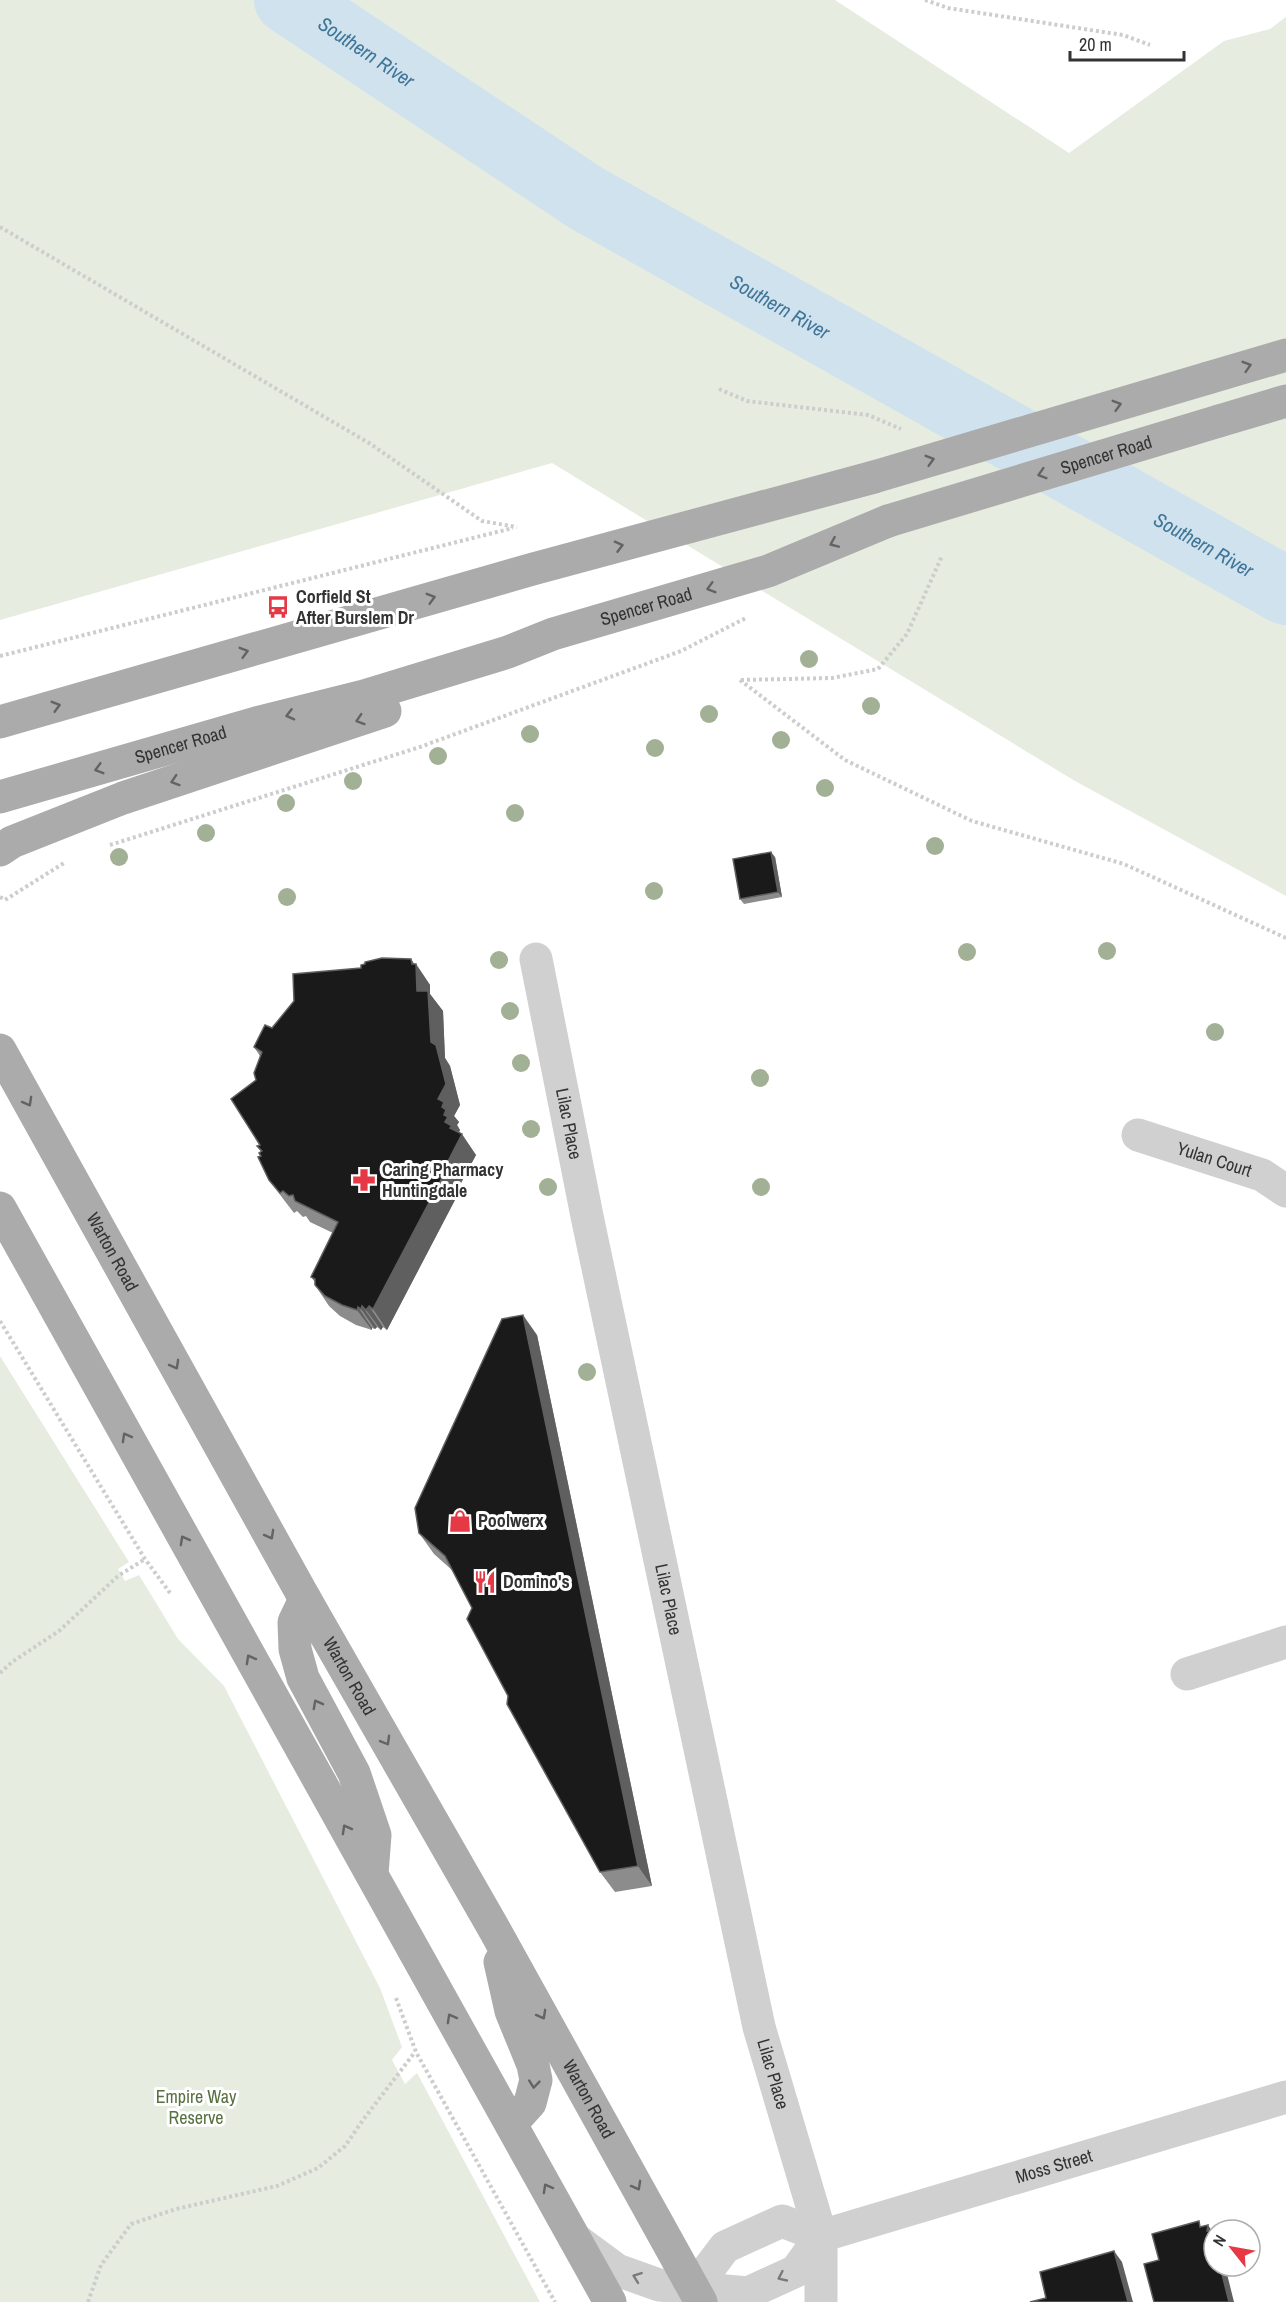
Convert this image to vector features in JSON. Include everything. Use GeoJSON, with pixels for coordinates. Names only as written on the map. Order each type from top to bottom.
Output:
{"type":"FeatureCollection","features":[{"type":"Feature","properties":{"kind":"main road"},"geometry":{"type":"LineString","coordinates":[[0,722],[533,569],[874,477],[1286,355]]}},
{"type":"Feature","properties":{"kind":"main road","name":"Spencer Road"},"geometry":{"type":"LineString","coordinates":[[0,797],[256,723],[364,696],[508,652],[553,634],[768,571],[888,521],[1286,401]]}},
{"type":"Feature","properties":{"kind":"main road"},"geometry":{"type":"LineString","coordinates":[[0,850],[12,842],[123,798],[436,694],[473,676],[508,652]]}},
{"type":"Feature","properties":{"kind":"main road","name":"Warton Road"},"geometry":{"type":"LineString","coordinates":[[0,1050],[305,1599],[493,1928],[695,2297]]}},
{"type":"Feature","properties":{"kind":"main road"},"geometry":{"type":"LineString","coordinates":[[0,1208],[610,2302]]}},
{"type":"Feature","properties":{"kind":"main road"},"geometry":{"type":"LineString","coordinates":[[0,1237],[45,1292]]}},
{"type":"Feature","properties":{"kind":"main road"},"geometry":{"type":"LineString","coordinates":[[305,1599],[294,1622],[295,1649],[303,1678],[354,1773],[375,1835],[372,1876]]}},
{"type":"Feature","properties":{"kind":"main road"},"geometry":{"type":"LineString","coordinates":[[493,1928],[511,2012],[533,2065],[536,2080],[530,2103],[511,2124]]}},
{"type":"Feature","properties":{"kind":"street","name":"Lilac Place"},"geometry":{"type":"LineString","coordinates":[[536,959],[588,1221],[759,2027],[821,2236],[821,2302]]}},
{"type":"Feature","properties":{"kind":"street","name":"Yulan Court"},"geometry":{"type":"LineString","coordinates":[[1138,1135],[1262,1175],[1286,1191]]}},
{"type":"Feature","properties":{"kind":"street"},"geometry":{"type":"LineString","coordinates":[[1187,1674],[1286,1642]]}},
{"type":"Feature","properties":{"kind":"street","name":"Moss Street"},"geometry":{"type":"LineString","coordinates":[[821,2236],[1286,2097]]}},
{"type":"Feature","properties":{"kind":"street"},"geometry":{"type":"LineString","coordinates":[[575,2239],[617,2270],[695,2297],[748,2293],[796,2271],[821,2236],[782,2221],[725,2247],[695,2297]]}},
{"type":"Feature","properties":{"kind":"path"},"geometry":{"type":"LineString","coordinates":[[925,0],[948,8],[1123,35],[1150,45]]}},
{"type":"Feature","properties":{"kind":"path"},"geometry":{"type":"LineString","coordinates":[[0,227],[369,443],[482,521],[517,527],[0,656]]}},
{"type":"Feature","properties":{"kind":"path"},"geometry":{"type":"LineString","coordinates":[[719,389],[747,401],[868,414],[901,429]]}},
{"type":"Feature","properties":{"kind":"path"},"geometry":{"type":"LineString","coordinates":[[942,556],[907,634],[878,669],[832,678],[740,680],[845,760],[972,821],[1124,864],[1286,938]]}},
{"type":"Feature","properties":{"kind":"path"},"geometry":{"type":"LineString","coordinates":[[109,846],[420,747],[681,651],[751,615]]}},
{"type":"Feature","properties":{"kind":"path"},"geometry":{"type":"LineString","coordinates":[[0,897],[5,900],[65,862]]}},
{"type":"Feature","properties":{"kind":"path"},"geometry":{"type":"LineString","coordinates":[[0,1321],[145,1559],[172,1595]]}},
{"type":"Feature","properties":{"kind":"path"},"geometry":{"type":"LineString","coordinates":[[0,1674],[12,1662],[59,1630],[118,1576],[145,1559]]}},
{"type":"Feature","properties":{"kind":"path"},"geometry":{"type":"LineString","coordinates":[[393,1989],[416,2052],[555,2302]]}},
{"type":"Feature","properties":{"kind":"path"},"geometry":{"type":"LineString","coordinates":[[88,2302],[101,2265],[131,2224],[176,2210],[277,2186],[318,2168],[345,2146],[416,2052]]}},
{"type":"Feature","properties":{"kind":"green space"},"geometry":{"type":"Polygon","coordinates":[[[0,0],[835,0],[1069,153],[1224,41],[1270,29],[1286,17],[1286,896],[1075,781],[552,463],[0,620],[0,0]]]}},
{"type":"Feature","properties":{"kind":"green space","name":"Empire Way Reserve"},"geometry":{"type":"Polygon","coordinates":[[[0,1356],[129,1562],[118,1569],[125,1581],[139,1575],[178,1639],[224,1686],[380,1988],[402,2047],[392,2060],[405,2084],[417,2073],[540,2302],[0,2302],[0,1356]]]}},
{"type":"Feature","properties":{"kind":"building"},"geometry":{"type":"Polygon","coordinates":[[[771,852],[778,892],[740,899],[733,859],[771,852]]]}},
{"type":"Feature","properties":{"kind":"building"},"geometry":{"type":"Polygon","coordinates":[[[382,958],[411,959],[412,964],[416,964],[417,991],[428,991],[431,1042],[436,1045],[446,1084],[438,1099],[444,1102],[442,1107],[446,1110],[444,1115],[448,1117],[445,1122],[452,1126],[450,1128],[462,1134],[440,1177],[442,1178],[373,1309],[369,1306],[366,1310],[362,1306],[357,1310],[325,1296],[315,1285],[315,1279],[311,1277],[338,1222],[295,1201],[293,1195],[289,1196],[283,1191],[280,1193],[269,1180],[258,1157],[261,1156],[259,1153],[262,1151],[257,1146],[260,1145],[231,1099],[256,1080],[254,1073],[262,1052],[254,1047],[265,1025],[272,1028],[294,1001],[293,974],[361,968],[365,962],[382,958]]]}},
{"type":"Feature","properties":{"kind":"building"},"geometry":{"type":"Polygon","coordinates":[[[523,1315],[638,1866],[600,1872],[507,1704],[508,1696],[467,1619],[472,1608],[445,1556],[419,1533],[415,1508],[502,1319],[523,1315]]]}},
{"type":"Feature","properties":{"kind":"building"},"geometry":{"type":"Polygon","coordinates":[[[1199,2221],[1200,2227],[1202,2226],[1202,2278],[1223,2278],[1229,2302],[1154,2302],[1144,2264],[1159,2260],[1152,2234],[1199,2221]]]}},
{"type":"Feature","properties":{"kind":"building"},"geometry":{"type":"Polygon","coordinates":[[[1114,2251],[1128,2302],[1030,2302],[1046,2298],[1040,2272],[1114,2251]]]}},
{"type":"Feature","properties":{"kind":"waterway","name":"Southern River"},"geometry":{"type":"LineString","coordinates":[[288,0],[586,198],[1286,591]]}},
{"type":"Feature","properties":{"kind":"place","name":"Corfield St After Burslem Dr"},"geometry":{"type":"Point","coordinates":[278,607]}},
{"type":"Feature","properties":{"kind":"place","name":"Caring Pharmacy Huntingdale"},"geometry":{"type":"Point","coordinates":[364,1180]}},
{"type":"Feature","properties":{"kind":"place","name":"Poolwerx"},"geometry":{"type":"Point","coordinates":[460,1521]}},
{"type":"Feature","properties":{"kind":"place","name":"Domino's"},"geometry":{"type":"Point","coordinates":[485,1582]}}]}
